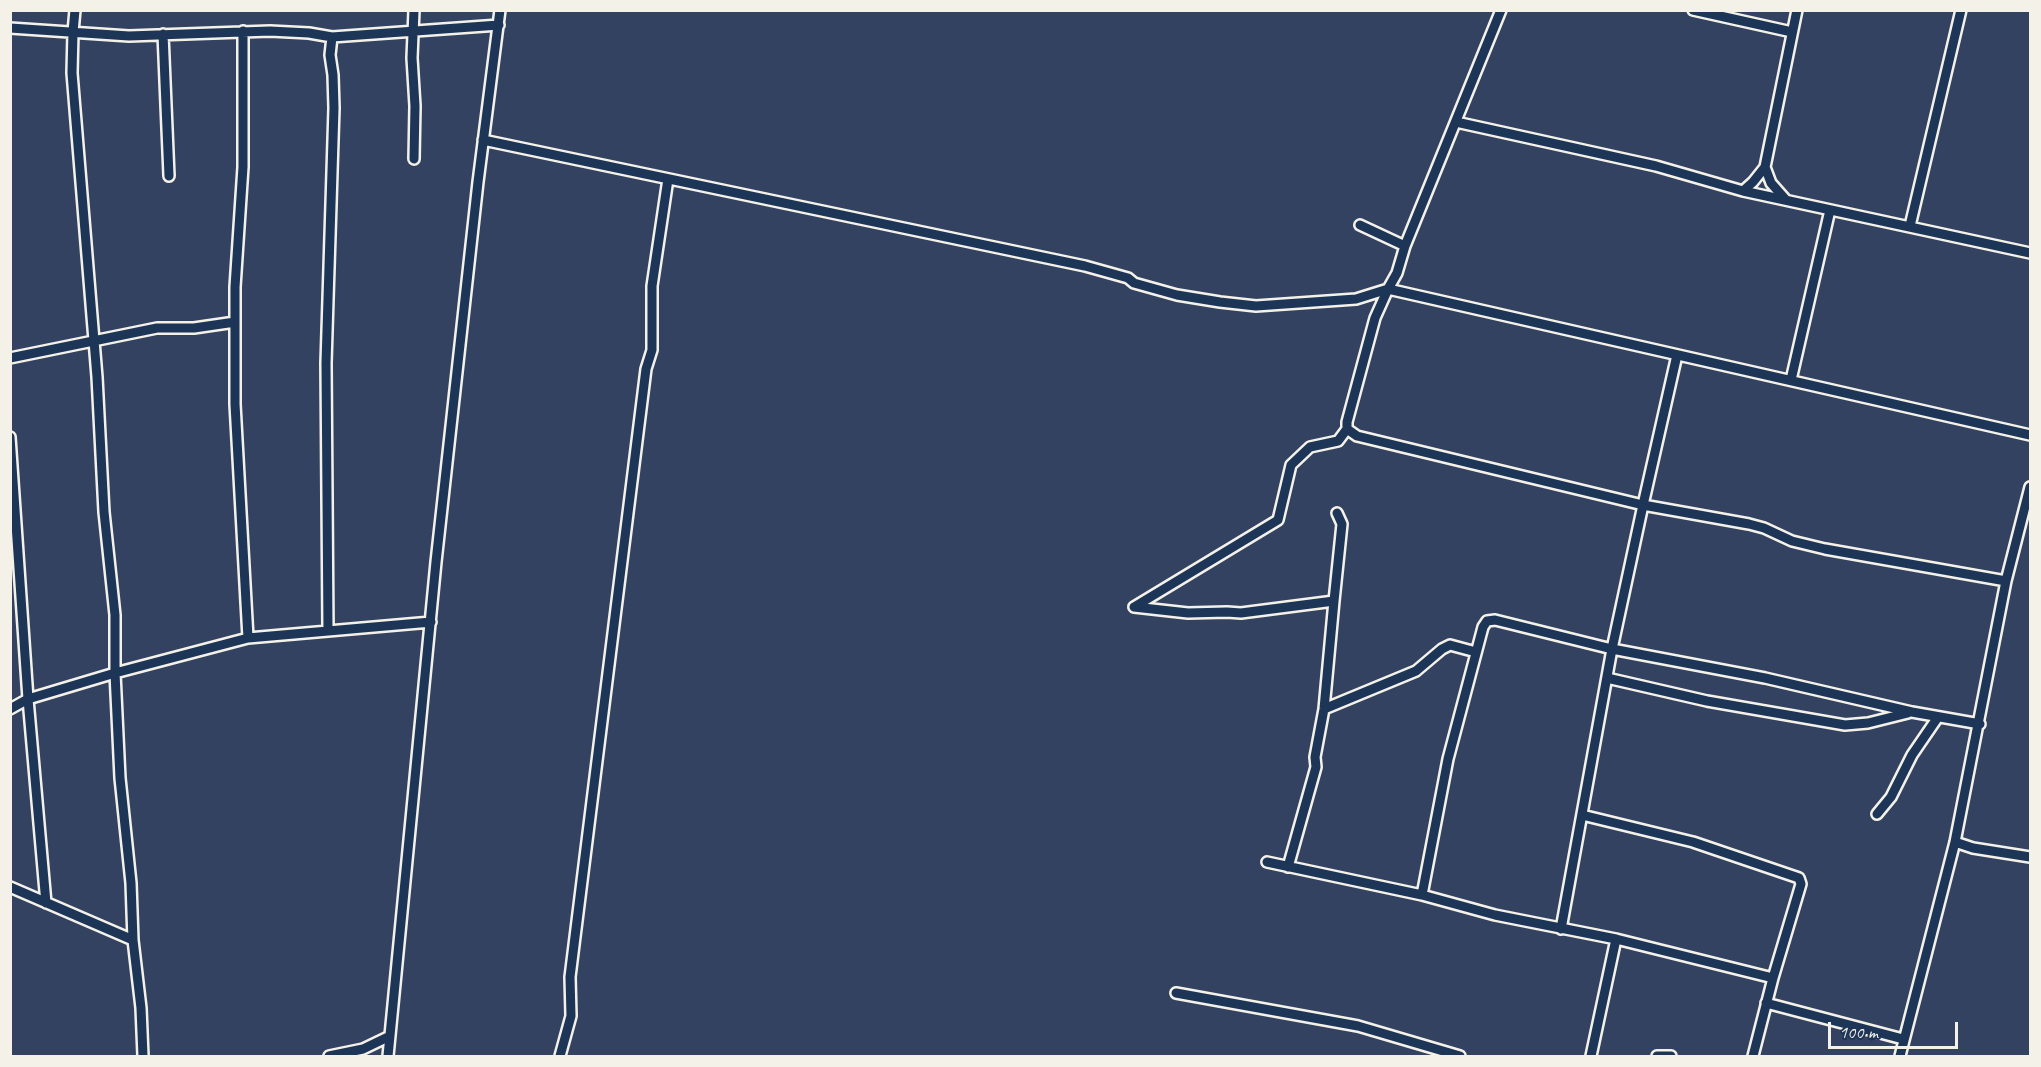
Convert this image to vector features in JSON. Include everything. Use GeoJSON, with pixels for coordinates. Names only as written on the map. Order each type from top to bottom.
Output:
{"type":"FeatureCollection","features":[{"type":"Feature","properties":{"kind":"street"},"geometry":{"type":"LineString","coordinates":[[75,10],[72,73],[97,377],[104,512],[115,615],[120,778],[131,883],[133,940],[141,1008],[143,1056]]}},
{"type":"Feature","properties":{"kind":"street"},"geometry":{"type":"LineString","coordinates":[[414,10],[415,30],[412,58],[415,106],[414,159]]}},
{"type":"Feature","properties":{"kind":"street"},"geometry":{"type":"LineString","coordinates":[[388,1056],[421,711],[483,140],[500,10]]}},
{"type":"Feature","properties":{"kind":"street"},"geometry":{"type":"LineString","coordinates":[[1334,601],[1240,613],[1188,613],[1134,607],[1278,520],[1291,465],[1310,447],[1338,441],[1347,429],[1375,318],[1397,273],[1405,246],[1501,10]]}},
{"type":"Feature","properties":{"kind":"street"},"geometry":{"type":"LineString","coordinates":[[1693,10],[1792,32]]}},
{"type":"Feature","properties":{"kind":"street"},"geometry":{"type":"LineString","coordinates":[[1743,191],[1765,167],[1797,10]]}},
{"type":"Feature","properties":{"kind":"street"},"geometry":{"type":"LineString","coordinates":[[1910,226],[1961,10]]}},
{"type":"Feature","properties":{"kind":"street"},"geometry":{"type":"LineString","coordinates":[[10,28],[129,36],[243,31],[332,36],[499,25]]}},
{"type":"Feature","properties":{"kind":"street"},"geometry":{"type":"LineString","coordinates":[[243,31],[243,167],[235,287],[235,404],[248,638]]}},
{"type":"Feature","properties":{"kind":"street"},"geometry":{"type":"LineString","coordinates":[[163,34],[169,176]]}},
{"type":"Feature","properties":{"kind":"street"},"geometry":{"type":"LineString","coordinates":[[328,631],[326,363],[334,108],[330,55],[332,36]]}},
{"type":"Feature","properties":{"kind":"street"},"geometry":{"type":"LineString","coordinates":[[1456,122],[1656,166],[1743,191],[2031,253]]}},
{"type":"Feature","properties":{"kind":"street"},"geometry":{"type":"LineString","coordinates":[[483,140],[1084,266],[1128,278],[1134,284],[1177,295],[1256,306],[1356,299],[1388,289],[2031,435]]}},
{"type":"Feature","properties":{"kind":"street"},"geometry":{"type":"LineString","coordinates":[[1765,167],[1771,183],[1786,200]]}},
{"type":"Feature","properties":{"kind":"street"},"geometry":{"type":"LineString","coordinates":[[560,1056],[571,1016],[570,977],[646,369],[652,350],[652,286],[668,179]]}},
{"type":"Feature","properties":{"kind":"street"},"geometry":{"type":"LineString","coordinates":[[1791,380],[1830,210]]}},
{"type":"Feature","properties":{"kind":"street"},"geometry":{"type":"LineString","coordinates":[[1360,225],[1405,246]]}},
{"type":"Feature","properties":{"kind":"street"},"geometry":{"type":"LineString","coordinates":[[10,358],[157,328],[194,328],[235,322]]}},
{"type":"Feature","properties":{"kind":"street"},"geometry":{"type":"LineString","coordinates":[[1561,929],[1612,649],[1677,355]]}},
{"type":"Feature","properties":{"kind":"street"},"geometry":{"type":"LineString","coordinates":[[1347,429],[1357,436],[1643,505],[1749,524],[1792,541],[1825,549],[2006,582]]}},
{"type":"Feature","properties":{"kind":"street"},"geometry":{"type":"LineString","coordinates":[[10,437],[28,699],[46,903]]}},
{"type":"Feature","properties":{"kind":"street"},"geometry":{"type":"LineString","coordinates":[[1900,1056],[1955,842],[1980,724],[2006,582],[2031,487]]}},
{"type":"Feature","properties":{"kind":"street"},"geometry":{"type":"LineString","coordinates":[[1288,867],[1315,772],[1315,757],[1324,709],[1342,524],[1337,513]]}},
{"type":"Feature","properties":{"kind":"street"},"geometry":{"type":"LineString","coordinates":[[1422,895],[1448,759],[1483,627],[1487,621],[1495,620],[1612,649],[1765,678],[1912,712],[1980,724]]}},
{"type":"Feature","properties":{"kind":"street"},"geometry":{"type":"LineString","coordinates":[[10,709],[28,699],[115,673],[248,638],[431,622]]}},
{"type":"Feature","properties":{"kind":"street"},"geometry":{"type":"LineString","coordinates":[[1324,709],[1416,671],[1450,645],[1476,652]]}},
{"type":"Feature","properties":{"kind":"street"},"geometry":{"type":"LineString","coordinates":[[1607,678],[1707,701],[1845,725],[1868,723],[1912,712]]}},
{"type":"Feature","properties":{"kind":"street"},"geometry":{"type":"LineString","coordinates":[[1877,814],[1891,797],[1912,755],[1938,717]]}},
{"type":"Feature","properties":{"kind":"street"},"geometry":{"type":"LineString","coordinates":[[1582,815],[1693,842],[1798,878],[1801,884],[1753,1056]]}},
{"type":"Feature","properties":{"kind":"street"},"geometry":{"type":"LineString","coordinates":[[1955,842],[1973,848],[2031,857]]}},
{"type":"Feature","properties":{"kind":"street"},"geometry":{"type":"LineString","coordinates":[[1267,862],[1422,895],[1495,915],[1616,939],[1773,978]]}},
{"type":"Feature","properties":{"kind":"street"},"geometry":{"type":"LineString","coordinates":[[10,887],[133,940]]}},
{"type":"Feature","properties":{"kind":"street"},"geometry":{"type":"LineString","coordinates":[[1591,1056],[1616,939]]}},
{"type":"Feature","properties":{"kind":"street"},"geometry":{"type":"LineString","coordinates":[[1176,993],[1358,1026],[1455,1056]]}},
{"type":"Feature","properties":{"kind":"street"},"geometry":{"type":"LineString","coordinates":[[1766,1003],[1903,1039]]}},
{"type":"Feature","properties":{"kind":"street"},"geometry":{"type":"LineString","coordinates":[[329,1056],[363,1049],[390,1036]]}},
{"type":"Feature","properties":{"kind":"street"},"geometry":{"type":"LineString","coordinates":[[1657,1056],[1671,1056]]}}]}
